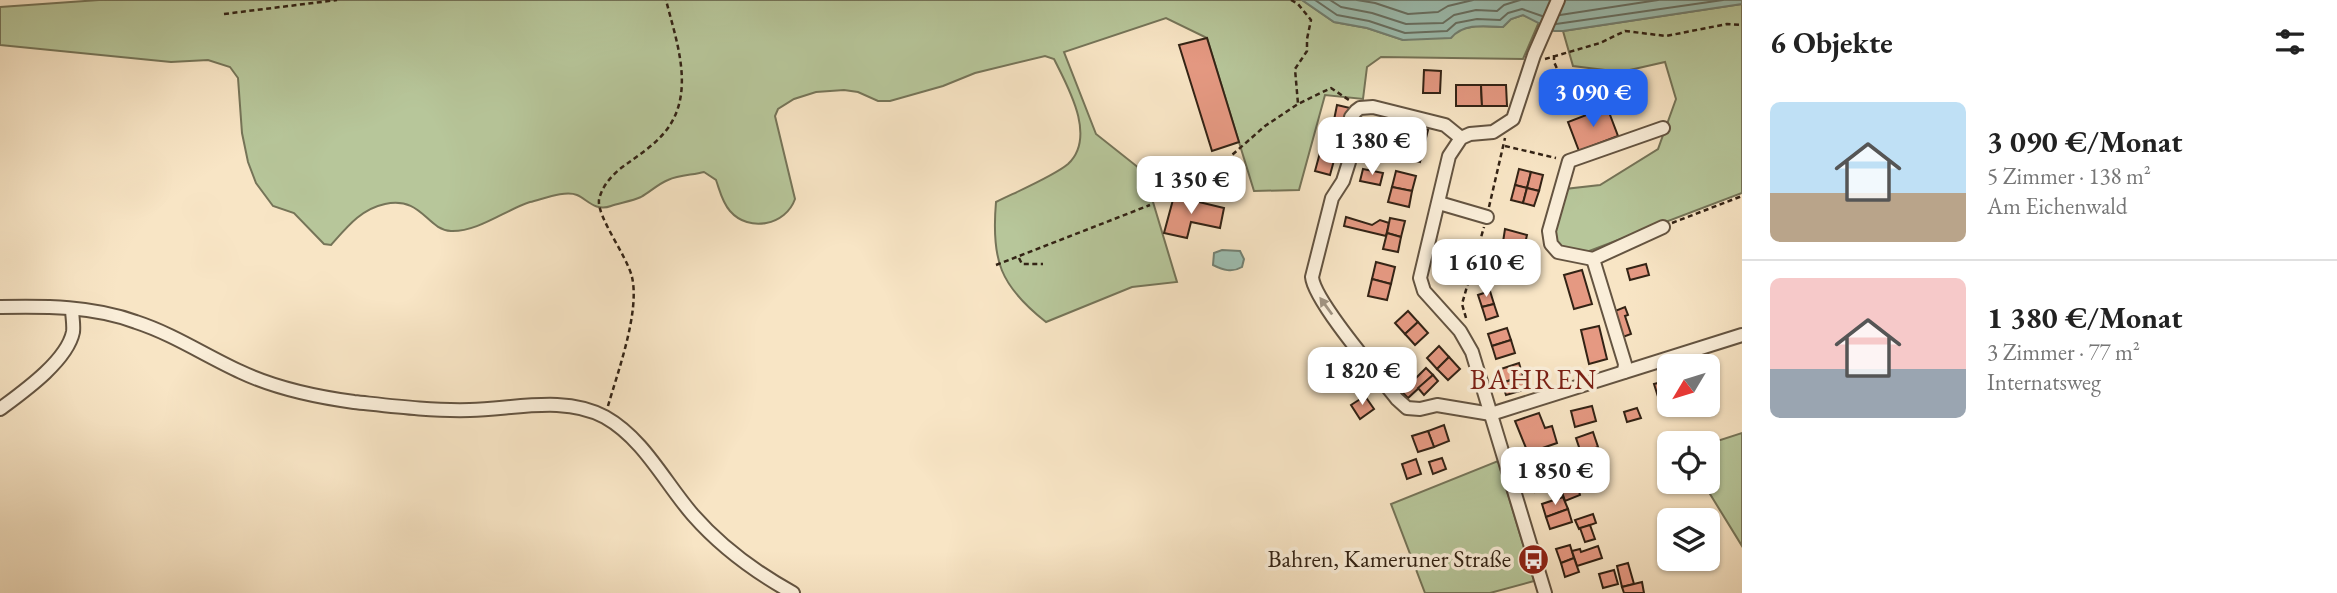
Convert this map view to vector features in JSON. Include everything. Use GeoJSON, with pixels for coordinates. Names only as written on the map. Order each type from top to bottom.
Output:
{"type":"FeatureCollection","features":[{"type":"Feature","properties":{"kind":"street"},"geometry":{"type":"LineString","coordinates":[[1545,593],[1472,352],[1460,331],[1424,291],[1420,278],[1448,156],[1461,138],[1470,134],[1493,132],[1513,119],[1533,59],[1558,0]]}},
{"type":"Feature","properties":{"kind":"street"},"geometry":{"type":"LineString","coordinates":[[1461,138],[1445,125],[1373,107],[1360,108],[1351,117],[1349,162],[1343,180],[1332,198],[1311,277],[1313,287],[1407,408],[1420,409],[1437,405],[1491,414],[1742,335]]}},
{"type":"Feature","properties":{"kind":"street"},"geometry":{"type":"LineString","coordinates":[[1663,128],[1569,161],[1549,231],[1551,244],[1558,252],[1593,259],[1663,227]]}},
{"type":"Feature","properties":{"kind":"street"},"geometry":{"type":"LineString","coordinates":[[1438,203],[1487,217]]}},
{"type":"Feature","properties":{"kind":"street"},"geometry":{"type":"LineString","coordinates":[[1593,259],[1625,364],[1624,372]]}},
{"type":"Feature","properties":{"kind":"street"},"geometry":{"type":"LineString","coordinates":[[0,307],[72,309],[114,315],[138,322],[244,374],[304,392],[350,401],[432,409],[471,410],[559,405],[584,408],[606,417],[628,433],[691,513],[715,538],[744,563],[793,593]]}},
{"type":"Feature","properties":{"kind":"street"},"geometry":{"type":"LineString","coordinates":[[0,409],[40,378],[60,356],[73,332],[72,309]]}},
{"type":"Feature","properties":{"kind":"path"},"geometry":{"type":"LineString","coordinates":[[224,14],[337,0]]}},
{"type":"Feature","properties":{"kind":"path"},"geometry":{"type":"LineString","coordinates":[[606,417],[633,312],[635,294],[632,275],[621,249],[604,221],[599,201],[606,184],[620,169],[654,143],[668,129],[676,115],[682,78],[666,0]]}},
{"type":"Feature","properties":{"kind":"path"},"geometry":{"type":"LineString","coordinates":[[1291,0],[1298,4],[1311,20],[1307,51],[1295,69],[1298,104]]}},
{"type":"Feature","properties":{"kind":"path"},"geometry":{"type":"LineString","coordinates":[[1533,59],[1600,43],[1625,31],[1666,36],[1727,24],[1742,25]]}},
{"type":"Feature","properties":{"kind":"path"},"geometry":{"type":"LineString","coordinates":[[1554,55],[1563,77]]}},
{"type":"Feature","properties":{"kind":"path"},"geometry":{"type":"LineString","coordinates":[[1207,177],[1265,126],[1298,104],[1331,88],[1360,108]]}},
{"type":"Feature","properties":{"kind":"path"},"geometry":{"type":"LineString","coordinates":[[1468,325],[1462,304],[1505,146],[1569,161]]}},
{"type":"Feature","properties":{"kind":"path"},"geometry":{"type":"LineString","coordinates":[[1663,227],[1742,196]]}},
{"type":"Feature","properties":{"kind":"path"},"geometry":{"type":"LineString","coordinates":[[996,265],[1150,205]]}},
{"type":"Feature","properties":{"kind":"path"},"geometry":{"type":"LineString","coordinates":[[1019,258],[1022,264],[1044,264]]}},
{"type":"Feature","properties":{"kind":"green space"},"geometry":{"type":"Polygon","coordinates":[[[99,0],[1302,0],[1334,22],[1367,28],[1403,40],[1477,26],[1503,27],[1511,19],[1523,15],[1539,22],[1523,59],[1381,57],[1367,67],[1363,99],[1325,95],[1299,190],[1254,191],[1207,38],[1166,18],[1064,52],[1096,134],[1144,172],[1177,282],[1132,287],[1046,322],[1030,309],[1009,284],[997,256],[995,222],[996,202],[1062,169],[1076,153],[1080,140],[1077,112],[1054,59],[1045,56],[975,73],[943,86],[890,101],[878,101],[858,92],[844,90],[816,92],[794,99],[778,109],[775,116],[795,199],[784,215],[766,223],[757,224],[738,218],[725,204],[716,180],[704,172],[672,178],[641,197],[605,207],[596,206],[572,194],[554,196],[530,202],[461,230],[443,229],[408,205],[385,204],[362,214],[331,245],[324,244],[294,213],[273,206],[256,183],[242,133],[238,78],[230,67],[208,60],[171,62],[0,45],[0,7],[99,0]]]}},
{"type":"Feature","properties":{"kind":"green space"},"geometry":{"type":"Polygon","coordinates":[[[1742,4],[1742,193],[1584,253],[1565,249],[1555,242],[1554,227],[1565,189],[1600,185],[1658,149],[1676,99],[1665,62],[1621,72],[1573,66],[1563,31],[1742,4]]]}},
{"type":"Feature","properties":{"kind":"green space"},"geometry":{"type":"Polygon","coordinates":[[[1742,433],[1742,546],[1710,494],[1720,494],[1720,440],[1742,433]]]}},
{"type":"Feature","properties":{"kind":"green space"},"geometry":{"type":"Polygon","coordinates":[[[1498,461],[1534,581],[1490,593],[1425,593],[1391,504],[1498,461]]]}},
{"type":"Feature","properties":{"kind":"water"},"geometry":{"type":"Polygon","coordinates":[[[1302,0],[1742,0],[1742,4],[1563,31],[1554,31],[1523,15],[1511,19],[1503,27],[1468,28],[1451,38],[1403,40],[1367,28],[1334,22],[1302,0]]]}},
{"type":"Feature","properties":{"kind":"water"},"geometry":{"type":"Polygon","coordinates":[[[1222,250],[1240,251],[1244,259],[1242,267],[1227,270],[1213,265],[1214,253],[1222,250]]]}},
{"type":"Feature","properties":{"kind":"building"},"geometry":{"type":"Polygon","coordinates":[[[1207,38],[1239,142],[1212,151],[1179,45],[1207,38]]]}},
{"type":"Feature","properties":{"kind":"building"},"geometry":{"type":"Polygon","coordinates":[[[1424,70],[1441,71],[1440,93],[1423,93],[1424,70]]]}},
{"type":"Feature","properties":{"kind":"building"},"geometry":{"type":"Polygon","coordinates":[[[1456,85],[1481,85],[1482,106],[1456,106],[1456,85]]]}},
{"type":"Feature","properties":{"kind":"building"},"geometry":{"type":"Polygon","coordinates":[[[1481,85],[1506,85],[1507,106],[1482,106],[1481,85]]]}},
{"type":"Feature","properties":{"kind":"building"},"geometry":{"type":"Polygon","coordinates":[[[1337,105],[1350,108],[1347,123],[1334,120],[1337,105]]]}},
{"type":"Feature","properties":{"kind":"building"},"geometry":{"type":"Polygon","coordinates":[[[1607,107],[1618,136],[1579,151],[1568,122],[1607,107]]]}},
{"type":"Feature","properties":{"kind":"building"},"geometry":{"type":"Polygon","coordinates":[[[1385,120],[1395,123],[1393,131],[1408,135],[1405,146],[1380,139],[1385,120]]]}},
{"type":"Feature","properties":{"kind":"building"},"geometry":{"type":"Polygon","coordinates":[[[1410,126],[1428,130],[1424,146],[1406,142],[1410,126]]]}},
{"type":"Feature","properties":{"kind":"building"},"geometry":{"type":"Polygon","coordinates":[[[1406,142],[1424,146],[1420,162],[1402,157],[1406,142]]]}},
{"type":"Feature","properties":{"kind":"building"},"geometry":{"type":"Polygon","coordinates":[[[1321,149],[1336,153],[1330,175],[1315,171],[1321,149]]]}},
{"type":"Feature","properties":{"kind":"building"},"geometry":{"type":"Polygon","coordinates":[[[1363,169],[1383,173],[1380,185],[1360,181],[1363,169]]]}},
{"type":"Feature","properties":{"kind":"building"},"geometry":{"type":"Polygon","coordinates":[[[1519,169],[1531,172],[1527,188],[1515,185],[1519,169]]]}},
{"type":"Feature","properties":{"kind":"building"},"geometry":{"type":"Polygon","coordinates":[[[1396,171],[1416,176],[1412,191],[1392,187],[1396,171]]]}},
{"type":"Feature","properties":{"kind":"building"},"geometry":{"type":"Polygon","coordinates":[[[1531,172],[1543,175],[1539,191],[1527,188],[1531,172]]]}},
{"type":"Feature","properties":{"kind":"building"},"geometry":{"type":"Polygon","coordinates":[[[1515,185],[1527,188],[1523,203],[1511,200],[1515,185]]]}},
{"type":"Feature","properties":{"kind":"building"},"geometry":{"type":"Polygon","coordinates":[[[1392,187],[1412,191],[1409,207],[1388,202],[1392,187]]]}},
{"type":"Feature","properties":{"kind":"building"},"geometry":{"type":"Polygon","coordinates":[[[1527,188],[1539,191],[1534,206],[1523,203],[1527,188]]]}},
{"type":"Feature","properties":{"kind":"building"},"geometry":{"type":"Polygon","coordinates":[[[1174,196],[1224,208],[1220,228],[1191,222],[1187,238],[1164,233],[1174,196]]]}},
{"type":"Feature","properties":{"kind":"building"},"geometry":{"type":"Polygon","coordinates":[[[1346,217],[1372,225],[1380,220],[1389,223],[1386,236],[1344,226],[1346,217]]]}},
{"type":"Feature","properties":{"kind":"building"},"geometry":{"type":"Polygon","coordinates":[[[1390,218],[1405,221],[1401,237],[1387,233],[1390,218]]]}},
{"type":"Feature","properties":{"kind":"building"},"geometry":{"type":"Polygon","coordinates":[[[1505,229],[1527,235],[1524,248],[1503,242],[1505,229]]]}},
{"type":"Feature","properties":{"kind":"building"},"geometry":{"type":"Polygon","coordinates":[[[1387,233],[1401,237],[1398,252],[1383,249],[1387,233]]]}},
{"type":"Feature","properties":{"kind":"building"},"geometry":{"type":"Polygon","coordinates":[[[1503,242],[1524,248],[1521,260],[1498,254],[1503,242]]]}},
{"type":"Feature","properties":{"kind":"building"},"geometry":{"type":"Polygon","coordinates":[[[1376,262],[1395,267],[1391,284],[1372,279],[1376,262]]]}},
{"type":"Feature","properties":{"kind":"building"},"geometry":{"type":"Polygon","coordinates":[[[1646,264],[1649,275],[1630,280],[1627,269],[1646,264]]]}},
{"type":"Feature","properties":{"kind":"building"},"geometry":{"type":"Polygon","coordinates":[[[1582,270],[1592,304],[1574,309],[1564,275],[1582,270]]]}},
{"type":"Feature","properties":{"kind":"building"},"geometry":{"type":"Polygon","coordinates":[[[1372,279],[1391,284],[1387,300],[1368,296],[1372,279]]]}},
{"type":"Feature","properties":{"kind":"building"},"geometry":{"type":"Polygon","coordinates":[[[1490,291],[1494,304],[1482,307],[1478,295],[1490,291]]]}},
{"type":"Feature","properties":{"kind":"building"},"geometry":{"type":"Polygon","coordinates":[[[1494,304],[1498,316],[1486,320],[1482,307],[1494,304]]]}},
{"type":"Feature","properties":{"kind":"building"},"geometry":{"type":"Polygon","coordinates":[[[1625,307],[1631,334],[1623,337],[1615,311],[1625,307]]]}},
{"type":"Feature","properties":{"kind":"building"},"geometry":{"type":"Polygon","coordinates":[[[1408,311],[1418,322],[1405,334],[1395,323],[1408,311]]]}},
{"type":"Feature","properties":{"kind":"building"},"geometry":{"type":"Polygon","coordinates":[[[1418,322],[1428,333],[1415,345],[1405,334],[1418,322]]]}},
{"type":"Feature","properties":{"kind":"building"},"geometry":{"type":"Polygon","coordinates":[[[1599,326],[1607,359],[1589,364],[1581,330],[1599,326]]]}},
{"type":"Feature","properties":{"kind":"building"},"geometry":{"type":"Polygon","coordinates":[[[1507,328],[1511,340],[1492,346],[1488,334],[1507,328]]]}},
{"type":"Feature","properties":{"kind":"building"},"geometry":{"type":"Polygon","coordinates":[[[1511,340],[1515,353],[1496,359],[1492,346],[1511,340]]]}},
{"type":"Feature","properties":{"kind":"building"},"geometry":{"type":"Polygon","coordinates":[[[1439,346],[1449,357],[1437,369],[1427,358],[1439,346]]]}},
{"type":"Feature","properties":{"kind":"building"},"geometry":{"type":"Polygon","coordinates":[[[1449,357],[1460,369],[1448,380],[1437,369],[1449,357]]]}},
{"type":"Feature","properties":{"kind":"building"},"geometry":{"type":"Polygon","coordinates":[[[1519,363],[1523,376],[1502,383],[1498,370],[1519,363]]]}},
{"type":"Feature","properties":{"kind":"building"},"geometry":{"type":"Polygon","coordinates":[[[1426,368],[1433,375],[1408,398],[1402,392],[1426,368]]]}},
{"type":"Feature","properties":{"kind":"building"},"geometry":{"type":"Polygon","coordinates":[[[1433,375],[1438,381],[1424,395],[1418,388],[1433,375]]]}},
{"type":"Feature","properties":{"kind":"building"},"geometry":{"type":"Polygon","coordinates":[[[1523,376],[1527,389],[1506,395],[1502,383],[1523,376]]]}},
{"type":"Feature","properties":{"kind":"building"},"geometry":{"type":"Polygon","coordinates":[[[1365,396],[1374,409],[1360,419],[1351,405],[1365,396]]]}},
{"type":"Feature","properties":{"kind":"building"},"geometry":{"type":"Polygon","coordinates":[[[1592,406],[1596,421],[1575,427],[1571,411],[1592,406]]]}},
{"type":"Feature","properties":{"kind":"building"},"geometry":{"type":"Polygon","coordinates":[[[1637,408],[1641,418],[1627,422],[1624,412],[1637,408]]]}},
{"type":"Feature","properties":{"kind":"building"},"geometry":{"type":"Polygon","coordinates":[[[1539,413],[1545,428],[1552,426],[1557,443],[1528,453],[1515,421],[1539,413]]]}},
{"type":"Feature","properties":{"kind":"building"},"geometry":{"type":"Polygon","coordinates":[[[1444,425],[1449,441],[1434,447],[1428,431],[1444,425]]]}},
{"type":"Feature","properties":{"kind":"building"},"geometry":{"type":"Polygon","coordinates":[[[1428,431],[1434,447],[1418,452],[1412,436],[1428,431]]]}},
{"type":"Feature","properties":{"kind":"building"},"geometry":{"type":"Polygon","coordinates":[[[1593,432],[1598,447],[1581,453],[1576,438],[1593,432]]]}},
{"type":"Feature","properties":{"kind":"building"},"geometry":{"type":"Polygon","coordinates":[[[1442,458],[1446,469],[1433,474],[1429,462],[1442,458]]]}},
{"type":"Feature","properties":{"kind":"building"},"geometry":{"type":"Polygon","coordinates":[[[1416,459],[1421,474],[1407,479],[1402,464],[1416,459]]]}},
{"type":"Feature","properties":{"kind":"building"},"geometry":{"type":"Polygon","coordinates":[[[1551,459],[1555,472],[1531,480],[1527,467],[1551,459]]]}},
{"type":"Feature","properties":{"kind":"building"},"geometry":{"type":"Polygon","coordinates":[[[1555,472],[1559,484],[1535,492],[1531,480],[1555,472]]]}},
{"type":"Feature","properties":{"kind":"building"},"geometry":{"type":"Polygon","coordinates":[[[1578,487],[1580,495],[1565,501],[1562,492],[1578,487]]]}},
{"type":"Feature","properties":{"kind":"building"},"geometry":{"type":"Polygon","coordinates":[[[1563,497],[1568,509],[1546,517],[1542,504],[1563,497]]]}},
{"type":"Feature","properties":{"kind":"building"},"geometry":{"type":"Polygon","coordinates":[[[1568,509],[1572,522],[1550,529],[1546,517],[1568,509]]]}},
{"type":"Feature","properties":{"kind":"building"},"geometry":{"type":"Polygon","coordinates":[[[1593,514],[1596,523],[1579,529],[1575,520],[1593,514]]]}},
{"type":"Feature","properties":{"kind":"building"},"geometry":{"type":"Polygon","coordinates":[[[1590,525],[1595,539],[1585,542],[1580,528],[1590,525]]]}},
{"type":"Feature","properties":{"kind":"building"},"geometry":{"type":"Polygon","coordinates":[[[1570,545],[1574,558],[1561,563],[1556,549],[1570,545]]]}},
{"type":"Feature","properties":{"kind":"building"},"geometry":{"type":"Polygon","coordinates":[[[1598,546],[1602,558],[1577,566],[1572,551],[1580,549],[1581,552],[1598,546]]]}},
{"type":"Feature","properties":{"kind":"building"},"geometry":{"type":"Polygon","coordinates":[[[1574,558],[1579,572],[1565,577],[1561,563],[1574,558]]]}},
{"type":"Feature","properties":{"kind":"building"},"geometry":{"type":"Polygon","coordinates":[[[1628,563],[1634,584],[1622,587],[1617,566],[1628,563]]]}},
{"type":"Feature","properties":{"kind":"building"},"geometry":{"type":"Polygon","coordinates":[[[1614,570],[1618,584],[1603,588],[1599,574],[1614,570]]]}},
{"type":"Feature","properties":{"kind":"building"},"geometry":{"type":"Polygon","coordinates":[[[1642,582],[1644,593],[1624,593],[1622,587],[1642,582]]]}},
{"type":"Feature","properties":{"kind":"place","name":"Bahren, Kameruner Straße"},"geometry":{"type":"Point","coordinates":[1534,559]}},
{"type":"Feature","properties":{"kind":"district","name":"BAHREN"},"geometry":{"type":"Point","coordinates":[1534,379]}}]}
